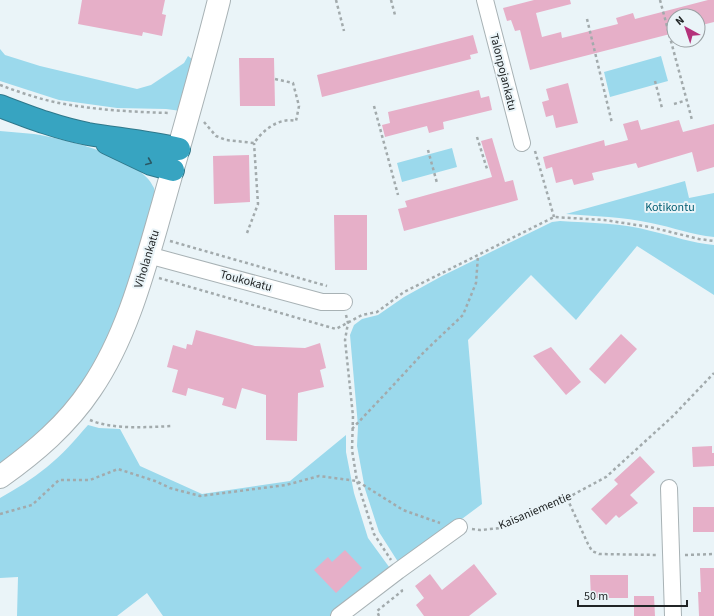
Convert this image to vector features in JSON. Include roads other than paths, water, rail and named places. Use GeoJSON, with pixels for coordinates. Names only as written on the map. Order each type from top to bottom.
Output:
{"type":"FeatureCollection","features":[{"type":"Feature","properties":{"kind":"highway"},"geometry":{"type":"LineString","coordinates":[[0,106],[47,124],[88,134],[133,140],[179,149]]}},
{"type":"Feature","properties":{"kind":"highway"},"geometry":{"type":"LineString","coordinates":[[0,122],[47,124]]}},
{"type":"Feature","properties":{"kind":"highway"},"geometry":{"type":"LineString","coordinates":[[88,134],[152,164],[173,170]]}},
{"type":"Feature","properties":{"kind":"main road","name":"Viholankatu"},"geometry":{"type":"LineString","coordinates":[[0,477],[48,440],[74,412],[91,390],[113,351],[134,301],[179,149],[195,119],[219,0]]}},
{"type":"Feature","properties":{"kind":"street","name":"Talonpojankatu"},"geometry":{"type":"LineString","coordinates":[[485,0],[528,145]]}},
{"type":"Feature","properties":{"kind":"street","name":"Toukokatu"},"geometry":{"type":"LineString","coordinates":[[148,255],[322,302],[344,302]]}},
{"type":"Feature","properties":{"kind":"street"},"geometry":{"type":"LineString","coordinates":[[669,488],[673,616]]}},
{"type":"Feature","properties":{"kind":"street"},"geometry":{"type":"LineString","coordinates":[[339,616],[398,571],[460,527]]}},
{"type":"Feature","properties":{"kind":"park label","name":"Kotikontu"},"geometry":{"type":"Point","coordinates":[670,207]}}]}
